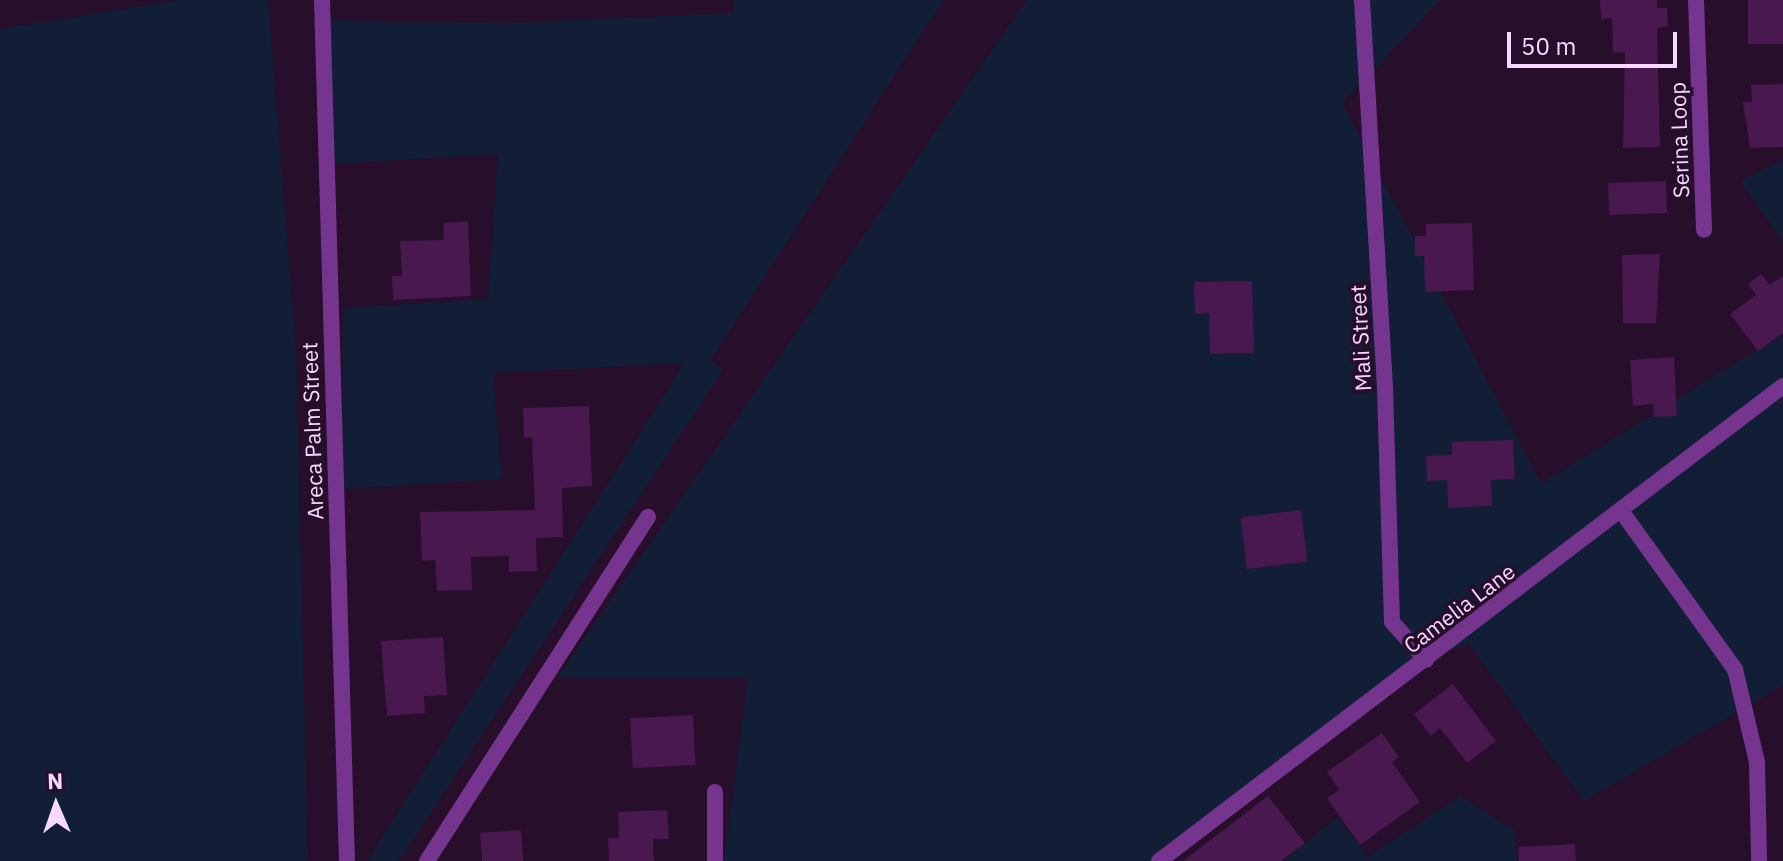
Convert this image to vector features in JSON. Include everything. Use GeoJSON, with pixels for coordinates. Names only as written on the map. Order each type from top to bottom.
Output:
{"type":"FeatureCollection","features":[{"type":"Feature","properties":{"kind":"street","name":"Areca Palm Street"},"geometry":{"type":"LineString","coordinates":[[322,0],[347,861]]}},
{"type":"Feature","properties":{"kind":"street","name":"Mali Street"},"geometry":{"type":"LineString","coordinates":[[1362,0],[1392,622],[1426,660]]}},
{"type":"Feature","properties":{"kind":"street","name":"Serina Loop"},"geometry":{"type":"LineString","coordinates":[[1696,0],[1704,230]]}},
{"type":"Feature","properties":{"kind":"street","name":"Camelia Lane"},"geometry":{"type":"LineString","coordinates":[[1159,861],[1622,512],[1783,386]]}},
{"type":"Feature","properties":{"kind":"street"},"geometry":{"type":"LineString","coordinates":[[1622,512],[1735,669],[1757,762],[1759,861]]}},
{"type":"Feature","properties":{"kind":"street"},"geometry":{"type":"LineString","coordinates":[[427,861],[648,517]]}},
{"type":"Feature","properties":{"kind":"street"},"geometry":{"type":"LineString","coordinates":[[715,792],[715,861]]}},
{"type":"Feature","properties":{"kind":"shaded area"},"geometry":{"type":"Polygon","coordinates":[[[178,0],[268,0],[296,347],[308,861],[0,861],[0,29],[178,0]]]}},
{"type":"Feature","properties":{"kind":"shaded area"},"geometry":{"type":"Polygon","coordinates":[[[734,0],[943,0],[711,360],[723,370],[399,861],[367,861],[685,363],[493,373],[502,479],[342,489],[343,308],[488,299],[498,154],[334,164],[330,20],[507,23],[734,13],[734,0]]]}},
{"type":"Feature","properties":{"kind":"shaded area"},"geometry":{"type":"Polygon","coordinates":[[[1027,0],[1440,0],[1342,103],[1541,484],[1783,334],[1783,685],[1584,801],[1469,644],[1426,660],[1159,861],[724,861],[748,677],[557,678],[1027,0]]]}},
{"type":"Feature","properties":{"kind":"shaded area"},"geometry":{"type":"Polygon","coordinates":[[[1783,160],[1783,241],[1740,181],[1783,160]]]}},
{"type":"Feature","properties":{"kind":"shaded area"},"geometry":{"type":"Polygon","coordinates":[[[1461,796],[1516,832],[1517,861],[1283,861],[1338,817],[1368,857],[1461,796]]]}},
{"type":"Feature","properties":{"kind":"building"},"geometry":{"type":"Polygon","coordinates":[[[1600,0],[1657,0],[1657,8],[1667,8],[1668,27],[1657,28],[1660,147],[1623,148],[1625,52],[1613,53],[1612,18],[1601,19],[1600,0]]]}},
{"type":"Feature","properties":{"kind":"building"},"geometry":{"type":"Polygon","coordinates":[[[1748,0],[1783,0],[1783,44],[1748,44],[1748,0]]]}},
{"type":"Feature","properties":{"kind":"building"},"geometry":{"type":"Polygon","coordinates":[[[1783,84],[1783,147],[1750,148],[1743,102],[1752,102],[1751,85],[1783,84]]]}},
{"type":"Feature","properties":{"kind":"building"},"geometry":{"type":"Polygon","coordinates":[[[1666,181],[1667,213],[1609,215],[1608,183],[1666,181]]]}},
{"type":"Feature","properties":{"kind":"building"},"geometry":{"type":"Polygon","coordinates":[[[468,221],[471,296],[393,300],[392,276],[402,276],[400,241],[444,240],[443,223],[468,221]]]}},
{"type":"Feature","properties":{"kind":"building"},"geometry":{"type":"Polygon","coordinates":[[[1472,223],[1474,290],[1425,292],[1424,256],[1415,256],[1415,236],[1426,236],[1426,224],[1472,223]]]}},
{"type":"Feature","properties":{"kind":"building"},"geometry":{"type":"Polygon","coordinates":[[[1660,254],[1656,323],[1623,323],[1622,255],[1660,254]]]}},
{"type":"Feature","properties":{"kind":"building"},"geometry":{"type":"Polygon","coordinates":[[[1761,274],[1770,285],[1783,276],[1783,333],[1758,351],[1730,314],[1756,295],[1748,284],[1761,274]]]}},
{"type":"Feature","properties":{"kind":"building"},"geometry":{"type":"Polygon","coordinates":[[[1252,281],[1254,353],[1210,354],[1209,313],[1195,314],[1194,282],[1252,281]]]}},
{"type":"Feature","properties":{"kind":"building"},"geometry":{"type":"Polygon","coordinates":[[[1674,357],[1677,416],[1654,417],[1653,404],[1633,406],[1630,360],[1674,357]]]}},
{"type":"Feature","properties":{"kind":"building"},"geometry":{"type":"Polygon","coordinates":[[[589,406],[592,486],[562,488],[563,537],[536,538],[537,571],[509,572],[509,556],[471,557],[472,590],[437,591],[435,560],[422,561],[420,512],[535,510],[532,437],[524,438],[523,408],[589,406]]]}},
{"type":"Feature","properties":{"kind":"building"},"geometry":{"type":"Polygon","coordinates":[[[1513,440],[1515,479],[1491,480],[1492,506],[1448,508],[1447,480],[1427,481],[1426,456],[1452,455],[1452,442],[1513,440]]]}},
{"type":"Feature","properties":{"kind":"building"},"geometry":{"type":"Polygon","coordinates":[[[1301,510],[1307,562],[1247,569],[1240,517],[1301,510]]]}},
{"type":"Feature","properties":{"kind":"building"},"geometry":{"type":"Polygon","coordinates":[[[443,637],[447,695],[424,696],[425,713],[387,716],[381,641],[443,637]]]}},
{"type":"Feature","properties":{"kind":"building"},"geometry":{"type":"Polygon","coordinates":[[[1453,684],[1496,741],[1467,763],[1440,728],[1431,736],[1414,714],[1453,684]]]}},
{"type":"Feature","properties":{"kind":"building"},"geometry":{"type":"Polygon","coordinates":[[[693,715],[696,765],[633,768],[630,718],[693,715]]]}},
{"type":"Feature","properties":{"kind":"building"},"geometry":{"type":"Polygon","coordinates":[[[1382,733],[1399,757],[1392,762],[1420,802],[1360,845],[1327,798],[1339,790],[1327,772],[1382,733]]]}},
{"type":"Feature","properties":{"kind":"building"},"geometry":{"type":"Polygon","coordinates":[[[1268,796],[1305,843],[1281,861],[1183,861],[1268,796]]]}},
{"type":"Feature","properties":{"kind":"building"},"geometry":{"type":"Polygon","coordinates":[[[667,810],[669,839],[653,839],[654,861],[609,861],[608,838],[619,838],[618,812],[667,810]]]}},
{"type":"Feature","properties":{"kind":"building"},"geometry":{"type":"Polygon","coordinates":[[[521,830],[523,861],[482,861],[480,833],[521,830]]]}},
{"type":"Feature","properties":{"kind":"building"},"geometry":{"type":"Polygon","coordinates":[[[1575,844],[1576,861],[1519,861],[1518,847],[1575,844]]]}}]}
